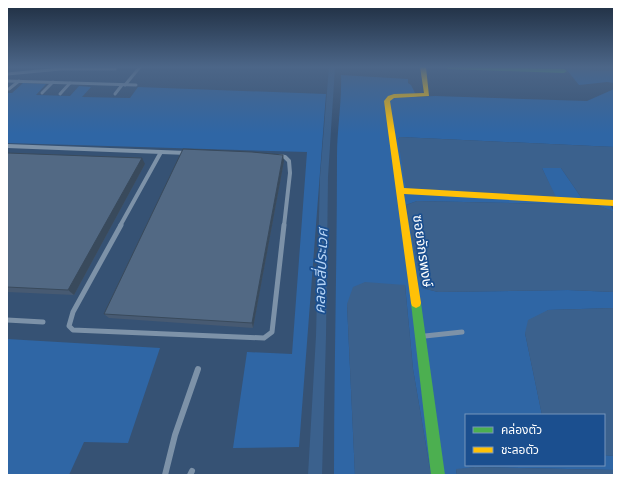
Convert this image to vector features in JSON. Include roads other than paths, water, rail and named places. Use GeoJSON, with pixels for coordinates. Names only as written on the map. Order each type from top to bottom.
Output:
{"type":"FeatureCollection","features":[{"type":"Feature","properties":{"kind":"street","name":"ซอยจักรพงษ์"},"geometry":{"type":"LineString","coordinates":[[426,89],[427,95],[394,96],[390,97],[387,101],[421,336],[438,475]]}},
{"type":"Feature","properties":{"kind":"street"},"geometry":{"type":"LineString","coordinates":[[400,191],[614,203]]}},
{"type":"Feature","properties":{"kind":"lane"},"geometry":{"type":"LineString","coordinates":[[42,93],[46,89]]}},
{"type":"Feature","properties":{"kind":"lane"},"geometry":{"type":"LineString","coordinates":[[60,94],[64,89]]}},
{"type":"Feature","properties":{"kind":"lane"},"geometry":{"type":"LineString","coordinates":[[115,94],[120,89]]}},
{"type":"Feature","properties":{"kind":"lane"},"geometry":{"type":"LineString","coordinates":[[7,146],[192,153]]}},
{"type":"Feature","properties":{"kind":"lane"},"geometry":{"type":"LineString","coordinates":[[161,152],[73,312],[69,326],[73,330],[264,338],[272,332],[290,173],[289,161],[285,157],[272,155]]}},
{"type":"Feature","properties":{"kind":"lane"},"geometry":{"type":"LineString","coordinates":[[7,320],[42,322]]}},
{"type":"Feature","properties":{"kind":"lane"},"geometry":{"type":"LineString","coordinates":[[421,336],[462,332]]}},
{"type":"Feature","properties":{"kind":"lane"},"geometry":{"type":"LineString","coordinates":[[164,475],[180,420],[198,369]]}},
{"type":"Feature","properties":{"kind":"waterway","name":"คลองสี่ประเวศ"},"geometry":{"type":"LineString","coordinates":[[315,475],[321,336],[324,177],[330,89]]}}]}
